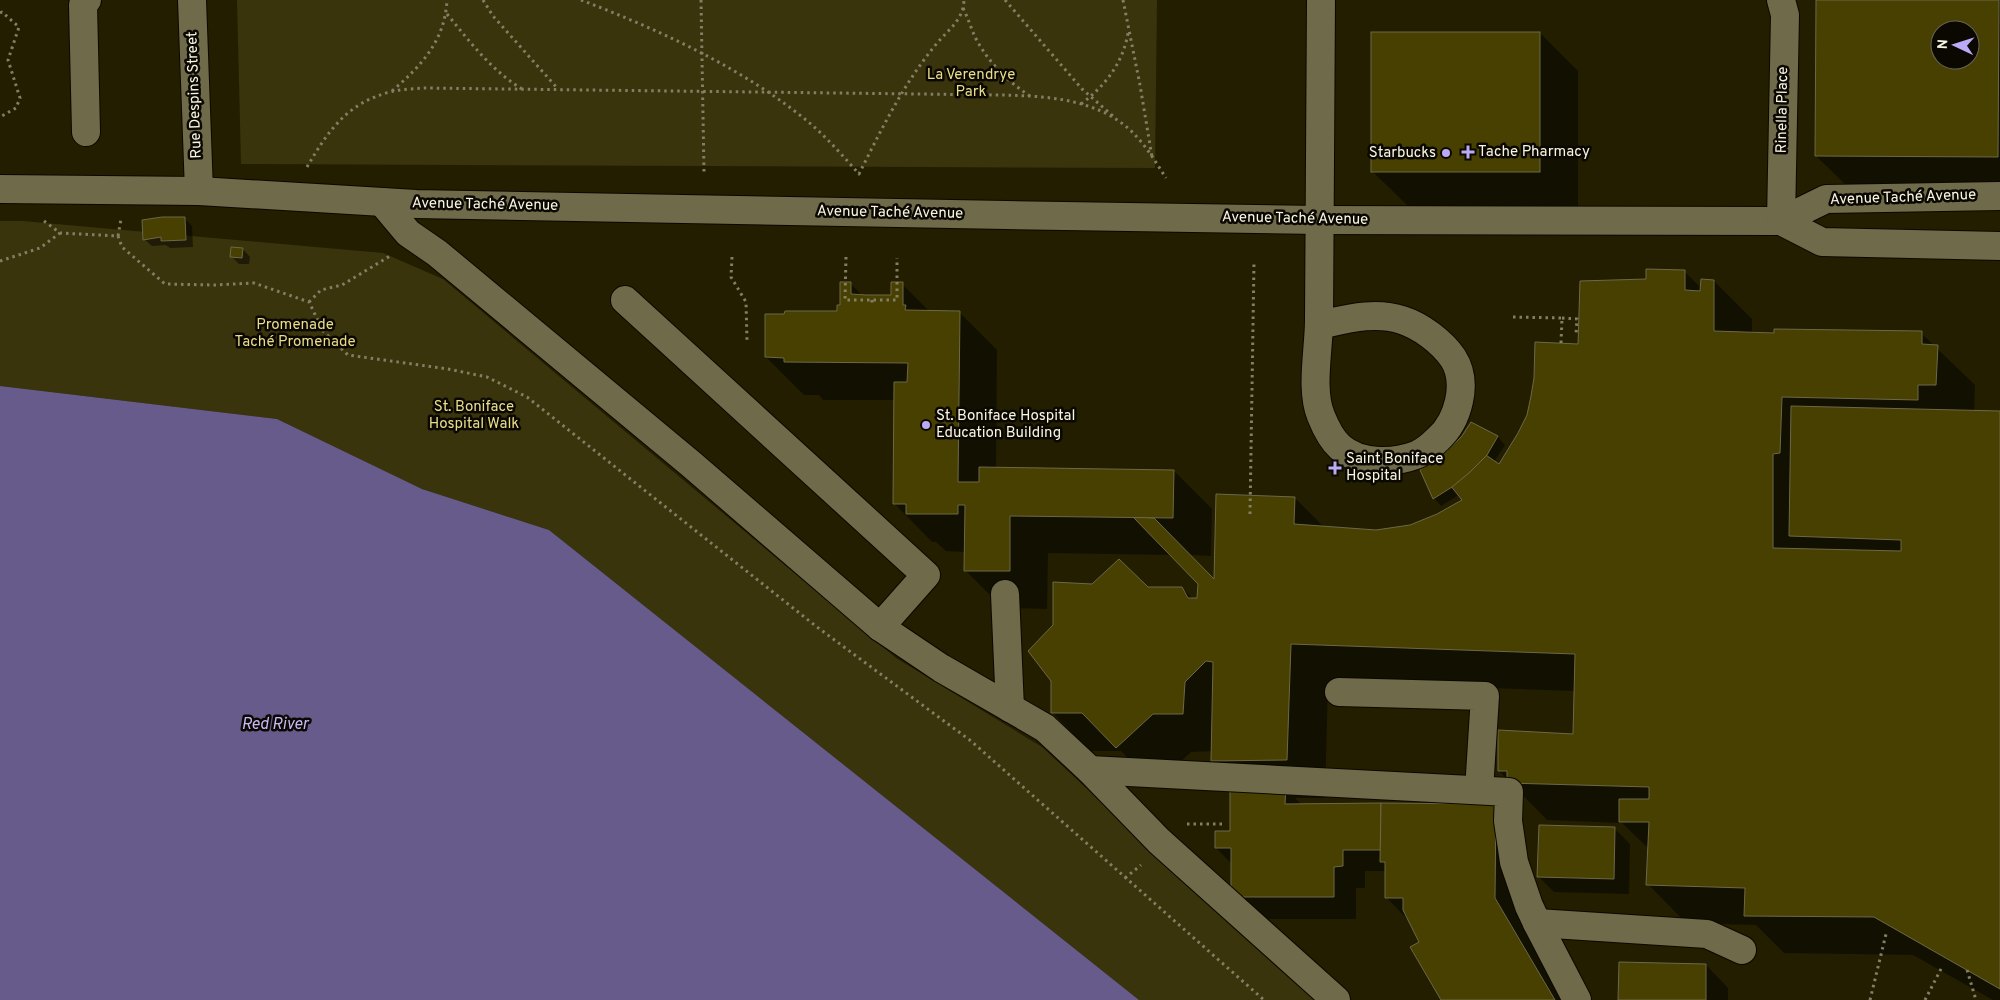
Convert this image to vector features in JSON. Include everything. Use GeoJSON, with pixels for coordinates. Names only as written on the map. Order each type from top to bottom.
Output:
{"type":"FeatureCollection","features":[{"type":"Feature","properties":{"kind":"street"},"geometry":{"type":"LineString","coordinates":[[86,132],[83,5],[87,0]]}},
{"type":"Feature","properties":{"kind":"street","name":"Rue Despins Street"},"geometry":{"type":"LineString","coordinates":[[192,0],[198,190]]}},
{"type":"Feature","properties":{"kind":"street"},"geometry":{"type":"LineString","coordinates":[[1320,325],[1354,317],[1389,317],[1417,326],[1433,338],[1453,359],[1458,372],[1460,399],[1456,415],[1446,432],[1418,455],[1400,460],[1364,459],[1350,454],[1338,446],[1320,414],[1317,394],[1320,325],[1321,0]]}},
{"type":"Feature","properties":{"kind":"street","name":"Rinella Place"},"geometry":{"type":"LineString","coordinates":[[1781,0],[1786,15],[1781,221]]}},
{"type":"Feature","properties":{"kind":"street","name":"Avenue Taché Avenue"},"geometry":{"type":"LineString","coordinates":[[0,189],[198,190],[416,204],[1319,220],[1781,221],[1826,199],[2000,196]]}},
{"type":"Feature","properties":{"kind":"street"},"geometry":{"type":"LineString","coordinates":[[382,202],[408,233],[437,253],[691,464],[880,627],[941,668],[1045,728],[1090,770],[1159,841],[1336,1000]]}},
{"type":"Feature","properties":{"kind":"street","name":"Avenue Taché Avenue"},"geometry":{"type":"LineString","coordinates":[[1781,221],[1822,242],[2000,246]]}},
{"type":"Feature","properties":{"kind":"street"},"geometry":{"type":"LineString","coordinates":[[625,300],[926,575],[880,627]]}},
{"type":"Feature","properties":{"kind":"street"},"geometry":{"type":"LineString","coordinates":[[1005,594],[1010,708]]}},
{"type":"Feature","properties":{"kind":"street"},"geometry":{"type":"LineString","coordinates":[[1338,692],[1485,696],[1479,790]]}},
{"type":"Feature","properties":{"kind":"street"},"geometry":{"type":"LineString","coordinates":[[1090,770],[1509,792],[1508,821],[1514,862],[1537,923],[1577,1000]]}},
{"type":"Feature","properties":{"kind":"street"},"geometry":{"type":"LineString","coordinates":[[1537,923],[1707,934],[1742,950]]}},
{"type":"Feature","properties":{"kind":"path"},"geometry":{"type":"LineString","coordinates":[[391,92],[416,71],[434,44],[443,28],[447,14],[447,0]]}},
{"type":"Feature","properties":{"kind":"path"},"geometry":{"type":"LineString","coordinates":[[484,0],[493,16],[559,90]]}},
{"type":"Feature","properties":{"kind":"path"},"geometry":{"type":"LineString","coordinates":[[582,0],[721,63],[811,125],[836,148],[859,174],[914,71],[959,20],[964,0]]}},
{"type":"Feature","properties":{"kind":"path"},"geometry":{"type":"LineString","coordinates":[[701,0],[704,173]]}},
{"type":"Feature","properties":{"kind":"path"},"geometry":{"type":"LineString","coordinates":[[1005,0],[1082,89],[1137,136],[1166,178]]}},
{"type":"Feature","properties":{"kind":"path"},"geometry":{"type":"LineString","coordinates":[[1123,0],[1152,158]]}},
{"type":"Feature","properties":{"kind":"path"},"geometry":{"type":"LineString","coordinates":[[963,8],[975,36],[992,64],[1002,75],[1030,96]]}},
{"type":"Feature","properties":{"kind":"path"},"geometry":{"type":"LineString","coordinates":[[0,13],[2,12],[19,27],[8,60],[20,98],[16,108],[0,116]]}},
{"type":"Feature","properties":{"kind":"path"},"geometry":{"type":"LineString","coordinates":[[447,14],[485,60],[504,78],[523,89]]}},
{"type":"Feature","properties":{"kind":"path"},"geometry":{"type":"LineString","coordinates":[[1081,104],[1107,81],[1126,46],[1128,30]]}},
{"type":"Feature","properties":{"kind":"path"},"geometry":{"type":"LineString","coordinates":[[305,170],[329,130],[346,113],[368,99],[391,92],[424,88],[1030,96],[1067,100],[1115,118]]}},
{"type":"Feature","properties":{"kind":"path"},"geometry":{"type":"LineString","coordinates":[[36,189],[36,215],[60,233],[118,236],[122,247],[165,284],[254,284],[309,302],[323,331],[348,355],[448,369],[487,377],[527,397],[817,627],[970,741],[1264,1000]]}},
{"type":"Feature","properties":{"kind":"path"},"geometry":{"type":"LineString","coordinates":[[0,262],[40,248],[60,233]]}},
{"type":"Feature","properties":{"kind":"path"},"geometry":{"type":"LineString","coordinates":[[309,302],[321,290],[342,285],[398,251],[408,233]]}},
{"type":"Feature","properties":{"kind":"path"},"geometry":{"type":"LineString","coordinates":[[732,257],[731,277],[746,302],[747,341]]}},
{"type":"Feature","properties":{"kind":"path"},"geometry":{"type":"LineString","coordinates":[[846,257],[845,300],[897,300],[897,258]]}},
{"type":"Feature","properties":{"kind":"path"},"geometry":{"type":"LineString","coordinates":[[1250,514],[1254,262]]}},
{"type":"Feature","properties":{"kind":"path"},"geometry":{"type":"LineString","coordinates":[[872,300],[872,305]]}},
{"type":"Feature","properties":{"kind":"path"},"geometry":{"type":"LineString","coordinates":[[1513,317],[1577,319],[1576,335]]}},
{"type":"Feature","properties":{"kind":"path"},"geometry":{"type":"LineString","coordinates":[[1561,343],[1562,318]]}},
{"type":"Feature","properties":{"kind":"path"},"geometry":{"type":"LineString","coordinates":[[1186,824],[1224,824]]}},
{"type":"Feature","properties":{"kind":"path"},"geometry":{"type":"LineString","coordinates":[[1125,878],[1144,862]]}},
{"type":"Feature","properties":{"kind":"path"},"geometry":{"type":"LineString","coordinates":[[1870,1000],[1886,934]]}},
{"type":"Feature","properties":{"kind":"path"},"geometry":{"type":"LineString","coordinates":[[1925,1000],[1942,967]]}},
{"type":"Feature","properties":{"kind":"path"},"geometry":{"type":"LineString","coordinates":[[1967,970],[1976,1000]]}},
{"type":"Feature","properties":{"kind":"green space","name":"La Verendrye Park"},"geometry":{"type":"Polygon","coordinates":[[[237,0],[1157,0],[1155,168],[241,164],[237,0]]]}},
{"type":"Feature","properties":{"kind":"green space","name":"St. Boniface Hospital Walk"},"geometry":{"type":"Polygon","coordinates":[[[0,221],[22,221],[383,253],[443,279],[896,658],[1042,747],[1314,1000],[1139,1000],[549,530],[422,489],[277,419],[0,386],[0,221]]]}},
{"type":"Feature","properties":{"kind":"water","name":"Red River"},"geometry":{"type":"Polygon","coordinates":[[[0,386],[277,419],[422,489],[549,530],[1139,1000],[0,1000],[0,386]]]}},
{"type":"Feature","properties":{"kind":"building"},"geometry":{"type":"Polygon","coordinates":[[[1816,0],[1999,0],[1998,157],[1815,156],[1816,0]]]}},
{"type":"Feature","properties":{"kind":"building"},"geometry":{"type":"Polygon","coordinates":[[[1371,32],[1540,32],[1540,172],[1371,172],[1371,32]]]}},
{"type":"Feature","properties":{"kind":"building"},"geometry":{"type":"Polygon","coordinates":[[[162,217],[185,217],[186,240],[161,241],[161,237],[143,240],[142,220],[162,217]]]}},
{"type":"Feature","properties":{"kind":"building"},"geometry":{"type":"Polygon","coordinates":[[[231,247],[243,248],[242,258],[230,257],[231,247]]]}},
{"type":"Feature","properties":{"kind":"building"},"geometry":{"type":"Polygon","coordinates":[[[1646,269],[1685,270],[1685,290],[1700,291],[1701,279],[1714,280],[1714,331],[1774,333],[1774,329],[1922,331],[1922,344],[1938,345],[1936,385],[1918,385],[1918,400],[1782,397],[1780,453],[1773,454],[1773,548],[1901,551],[1901,540],[1789,536],[1791,406],[2000,411],[2000,989],[1874,917],[1744,916],[1745,888],[1646,885],[1649,822],[1619,822],[1619,799],[1649,799],[1649,787],[1507,783],[1507,771],[1498,771],[1498,730],[1573,734],[1575,654],[1291,644],[1287,760],[1211,761],[1213,662],[1206,661],[1185,682],[1183,714],[1153,714],[1116,748],[1082,713],[1051,713],[1051,681],[1028,651],[1053,625],[1053,582],[1092,584],[1119,559],[1148,587],[1182,587],[1188,598],[1197,598],[1198,584],[1133,517],[1154,518],[1214,579],[1216,494],[1295,497],[1294,524],[1376,530],[1410,525],[1437,514],[1462,500],[1450,485],[1483,453],[1499,464],[1518,433],[1527,415],[1531,396],[1534,378],[1535,342],[1578,344],[1580,281],[1646,279],[1646,269]]]}},
{"type":"Feature","properties":{"kind":"building","name":"St. Boniface Hospital Education Building"},"geometry":{"type":"Polygon","coordinates":[[[840,282],[851,282],[851,294],[891,295],[891,282],[903,282],[903,305],[906,305],[905,310],[960,311],[958,482],[979,482],[979,467],[1174,470],[1173,518],[1010,516],[1010,571],[964,571],[965,505],[958,505],[958,514],[906,514],[906,504],[893,504],[894,382],[907,382],[908,363],[784,362],[784,358],[765,357],[765,314],[784,314],[785,311],[837,311],[837,305],[840,305],[840,282]]]}},
{"type":"Feature","properties":{"kind":"building"},"geometry":{"type":"Polygon","coordinates":[[[1471,422],[1498,436],[1487,455],[1470,472],[1452,487],[1433,499],[1420,470],[1449,449],[1462,436],[1471,422]]]}},
{"type":"Feature","properties":{"kind":"building"},"geometry":{"type":"Polygon","coordinates":[[[1230,787],[1286,787],[1285,804],[1381,803],[1381,850],[1343,850],[1343,866],[1334,867],[1334,897],[1231,897],[1231,848],[1215,848],[1215,831],[1230,831],[1230,787]]]}},
{"type":"Feature","properties":{"kind":"building"},"geometry":{"type":"Polygon","coordinates":[[[1381,803],[1496,804],[1495,898],[1555,1000],[1441,1000],[1410,947],[1419,942],[1403,910],[1403,898],[1385,898],[1385,862],[1380,862],[1381,803]]]}},
{"type":"Feature","properties":{"kind":"building"},"geometry":{"type":"Polygon","coordinates":[[[1539,825],[1615,827],[1614,879],[1537,877],[1539,825]]]}},
{"type":"Feature","properties":{"kind":"building"},"geometry":{"type":"Polygon","coordinates":[[[1619,962],[1706,964],[1706,1000],[1618,1000],[1619,962]]]}},
{"type":"Feature","properties":{"kind":"place","name":"Tache Pharmacy"},"geometry":{"type":"Point","coordinates":[1468,152]}},
{"type":"Feature","properties":{"kind":"place","name":"Starbucks"},"geometry":{"type":"Point","coordinates":[1446,153]}},
{"type":"Feature","properties":{"kind":"place","name":"St. Boniface Hospital Education Building"},"geometry":{"type":"Point","coordinates":[926,425]}},
{"type":"Feature","properties":{"kind":"place","name":"Saint Boniface Hospital"},"geometry":{"type":"Point","coordinates":[1335,468]}},
{"type":"Feature","properties":{"kind":"park label","name":"Promenade Taché Promenade"},"geometry":{"type":"Point","coordinates":[295,334]}}]}
